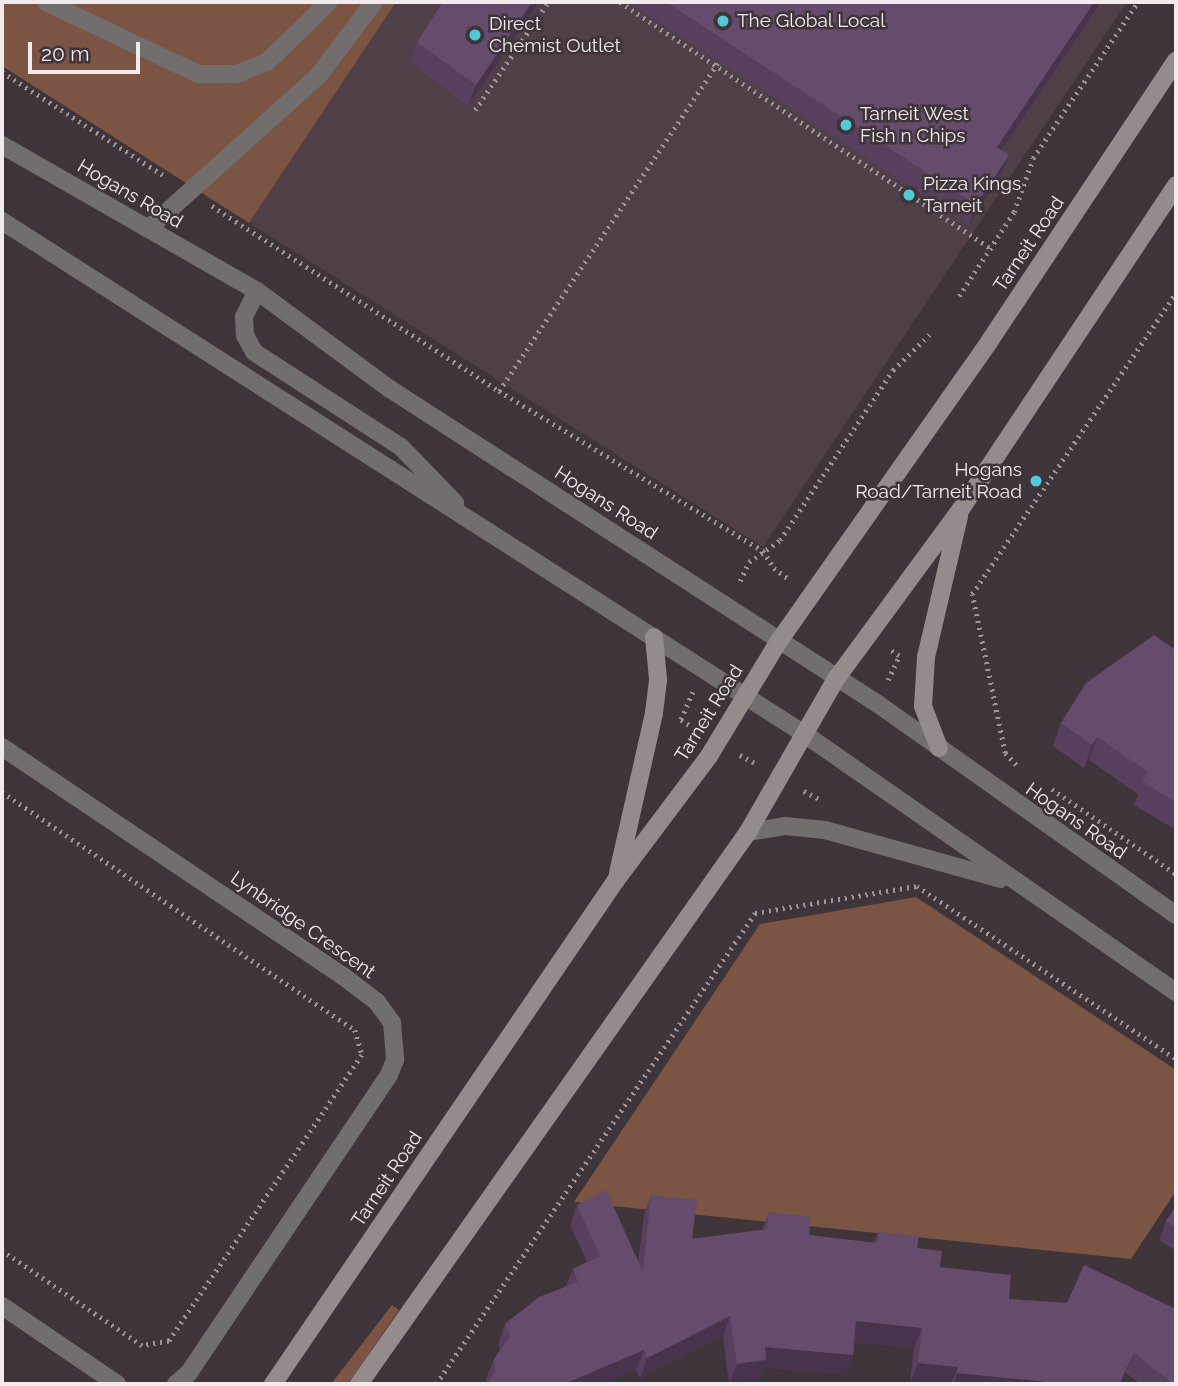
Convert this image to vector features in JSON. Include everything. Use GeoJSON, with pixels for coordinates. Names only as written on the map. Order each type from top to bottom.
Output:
{"type":"FeatureCollection","features":[{"type":"Feature","properties":{"kind":"main road","name":"Tarneit Road"},"geometry":{"type":"LineString","coordinates":[[274,1384],[616,880],[709,756],[779,640],[989,342],[1176,61]]}},
{"type":"Feature","properties":{"kind":"main road"},"geometry":{"type":"LineString","coordinates":[[359,1384],[748,832],[781,779],[803,733],[836,678],[961,509],[1176,185]]}},
{"type":"Feature","properties":{"kind":"main road"},"geometry":{"type":"LineString","coordinates":[[939,748],[923,706],[926,657],[961,509]]}},
{"type":"Feature","properties":{"kind":"main road"},"geometry":{"type":"LineString","coordinates":[[616,880],[654,713],[658,679],[654,637]]}},
{"type":"Feature","properties":{"kind":"street"},"geometry":{"type":"LineString","coordinates":[[46,2],[198,74],[237,74],[267,62],[330,2]]}},
{"type":"Feature","properties":{"kind":"street"},"geometry":{"type":"LineString","coordinates":[[148,229],[319,75],[374,2]]}},
{"type":"Feature","properties":{"kind":"street","name":"Hogans Road"},"geometry":{"type":"LineString","coordinates":[[2,145],[257,291],[390,389],[836,678],[1176,915]]}},
{"type":"Feature","properties":{"kind":"street"},"geometry":{"type":"LineString","coordinates":[[2,221],[803,733],[1014,883],[1176,992]]}},
{"type":"Feature","properties":{"kind":"street"},"geometry":{"type":"LineString","coordinates":[[257,291],[244,317],[245,335],[254,352],[401,447],[476,526]]}},
{"type":"Feature","properties":{"kind":"street","name":"Lynbridge Crescent"},"geometry":{"type":"LineString","coordinates":[[2,747],[343,976],[377,1002],[392,1023],[395,1060],[389,1075],[189,1373],[176,1384]]}},
{"type":"Feature","properties":{"kind":"street"},"geometry":{"type":"LineString","coordinates":[[748,832],[785,827],[825,830],[1014,883]]}},
{"type":"Feature","properties":{"kind":"street"},"geometry":{"type":"LineString","coordinates":[[2,1306],[117,1384]]}},
{"type":"Feature","properties":{"kind":"path"},"geometry":{"type":"LineString","coordinates":[[475,110],[548,2]]}},
{"type":"Feature","properties":{"kind":"path"},"geometry":{"type":"LineString","coordinates":[[620,2],[718,64],[989,247]]}},
{"type":"Feature","properties":{"kind":"path"},"geometry":{"type":"LineString","coordinates":[[959,296],[1014,212],[1033,158],[1138,2]]}},
{"type":"Feature","properties":{"kind":"path"},"geometry":{"type":"LineString","coordinates":[[499,391],[718,64]]}},
{"type":"Feature","properties":{"kind":"path"},"geometry":{"type":"LineString","coordinates":[[2,72],[499,391],[763,551],[780,540],[893,370],[932,333]]}},
{"type":"Feature","properties":{"kind":"path"},"geometry":{"type":"LineString","coordinates":[[1028,773],[1005,753],[972,594],[1176,293]]}},
{"type":"Feature","properties":{"kind":"path"},"geometry":{"type":"LineString","coordinates":[[1039,781],[1176,874]]}},
{"type":"Feature","properties":{"kind":"path"},"geometry":{"type":"LineString","coordinates":[[2,792],[355,1030],[362,1055],[169,1341],[142,1346],[2,1251]]}},
{"type":"Feature","properties":{"kind":"path"},"geometry":{"type":"LineString","coordinates":[[436,1384],[755,913],[918,886],[1176,1059]]}},
{"type":"Feature","properties":{"kind":"shaded area"},"geometry":{"type":"Polygon","coordinates":[[[2,2],[396,2],[249,223],[2,66],[2,2]]]}},
{"type":"Feature","properties":{"kind":"shaded area"},"geometry":{"type":"Polygon","coordinates":[[[396,2],[1127,2],[763,547],[249,223],[396,2]]]}},
{"type":"Feature","properties":{"kind":"shaded area"},"geometry":{"type":"Polygon","coordinates":[[[916,897],[1176,1070],[1176,1191],[1131,1259],[574,1202],[760,924],[916,897]]]}},
{"type":"Feature","properties":{"kind":"shaded area"},"geometry":{"type":"Polygon","coordinates":[[[392,1305],[399,1310],[348,1384],[331,1384],[392,1305]]]}},
{"type":"Feature","properties":{"kind":"building"},"geometry":{"type":"Polygon","coordinates":[[[443,2],[532,2],[476,85],[417,42],[443,2]]]}},
{"type":"Feature","properties":{"kind":"building"},"geometry":{"type":"Polygon","coordinates":[[[666,2],[1094,2],[997,147],[1009,155],[976,205],[666,2]]]}},
{"type":"Feature","properties":{"kind":"building"},"geometry":{"type":"Polygon","coordinates":[[[1154,635],[1176,650],[1176,802],[1142,782],[1148,772],[1097,737],[1092,745],[1061,723],[1086,683],[1154,635]]]}},
{"type":"Feature","properties":{"kind":"building"},"geometry":{"type":"Polygon","coordinates":[[[606,1190],[643,1272],[651,1195],[697,1200],[692,1239],[767,1229],[769,1212],[811,1217],[809,1235],[877,1243],[878,1232],[919,1236],[917,1248],[942,1251],[940,1267],[1011,1275],[1009,1299],[1067,1303],[1084,1265],[1176,1309],[1176,1384],[1134,1353],[1119,1384],[1053,1384],[957,1373],[958,1367],[918,1363],[922,1328],[856,1321],[853,1355],[765,1347],[766,1360],[737,1364],[730,1316],[647,1358],[644,1350],[564,1384],[487,1384],[495,1372],[494,1359],[510,1336],[505,1324],[539,1297],[578,1282],[573,1269],[600,1256],[577,1205],[606,1190]]]}},
{"type":"Feature","properties":{"kind":"building"},"geometry":{"type":"Polygon","coordinates":[[[1176,1206],[1176,1228],[1166,1221],[1176,1206]]]}},
{"type":"Feature","properties":{"kind":"place","name":"The Global Local"},"geometry":{"type":"Point","coordinates":[723,21]}},
{"type":"Feature","properties":{"kind":"place","name":"Direct Chemist Outlet"},"geometry":{"type":"Point","coordinates":[475,35]}},
{"type":"Feature","properties":{"kind":"place","name":"Tarneit West Fish n Chips"},"geometry":{"type":"Point","coordinates":[846,125]}},
{"type":"Feature","properties":{"kind":"place","name":"Pizza Kings Tarneit"},"geometry":{"type":"Point","coordinates":[909,195]}},
{"type":"Feature","properties":{"kind":"place","name":"Hogans Road/Tarneit Road"},"geometry":{"type":"Point","coordinates":[1036,481]}}]}
